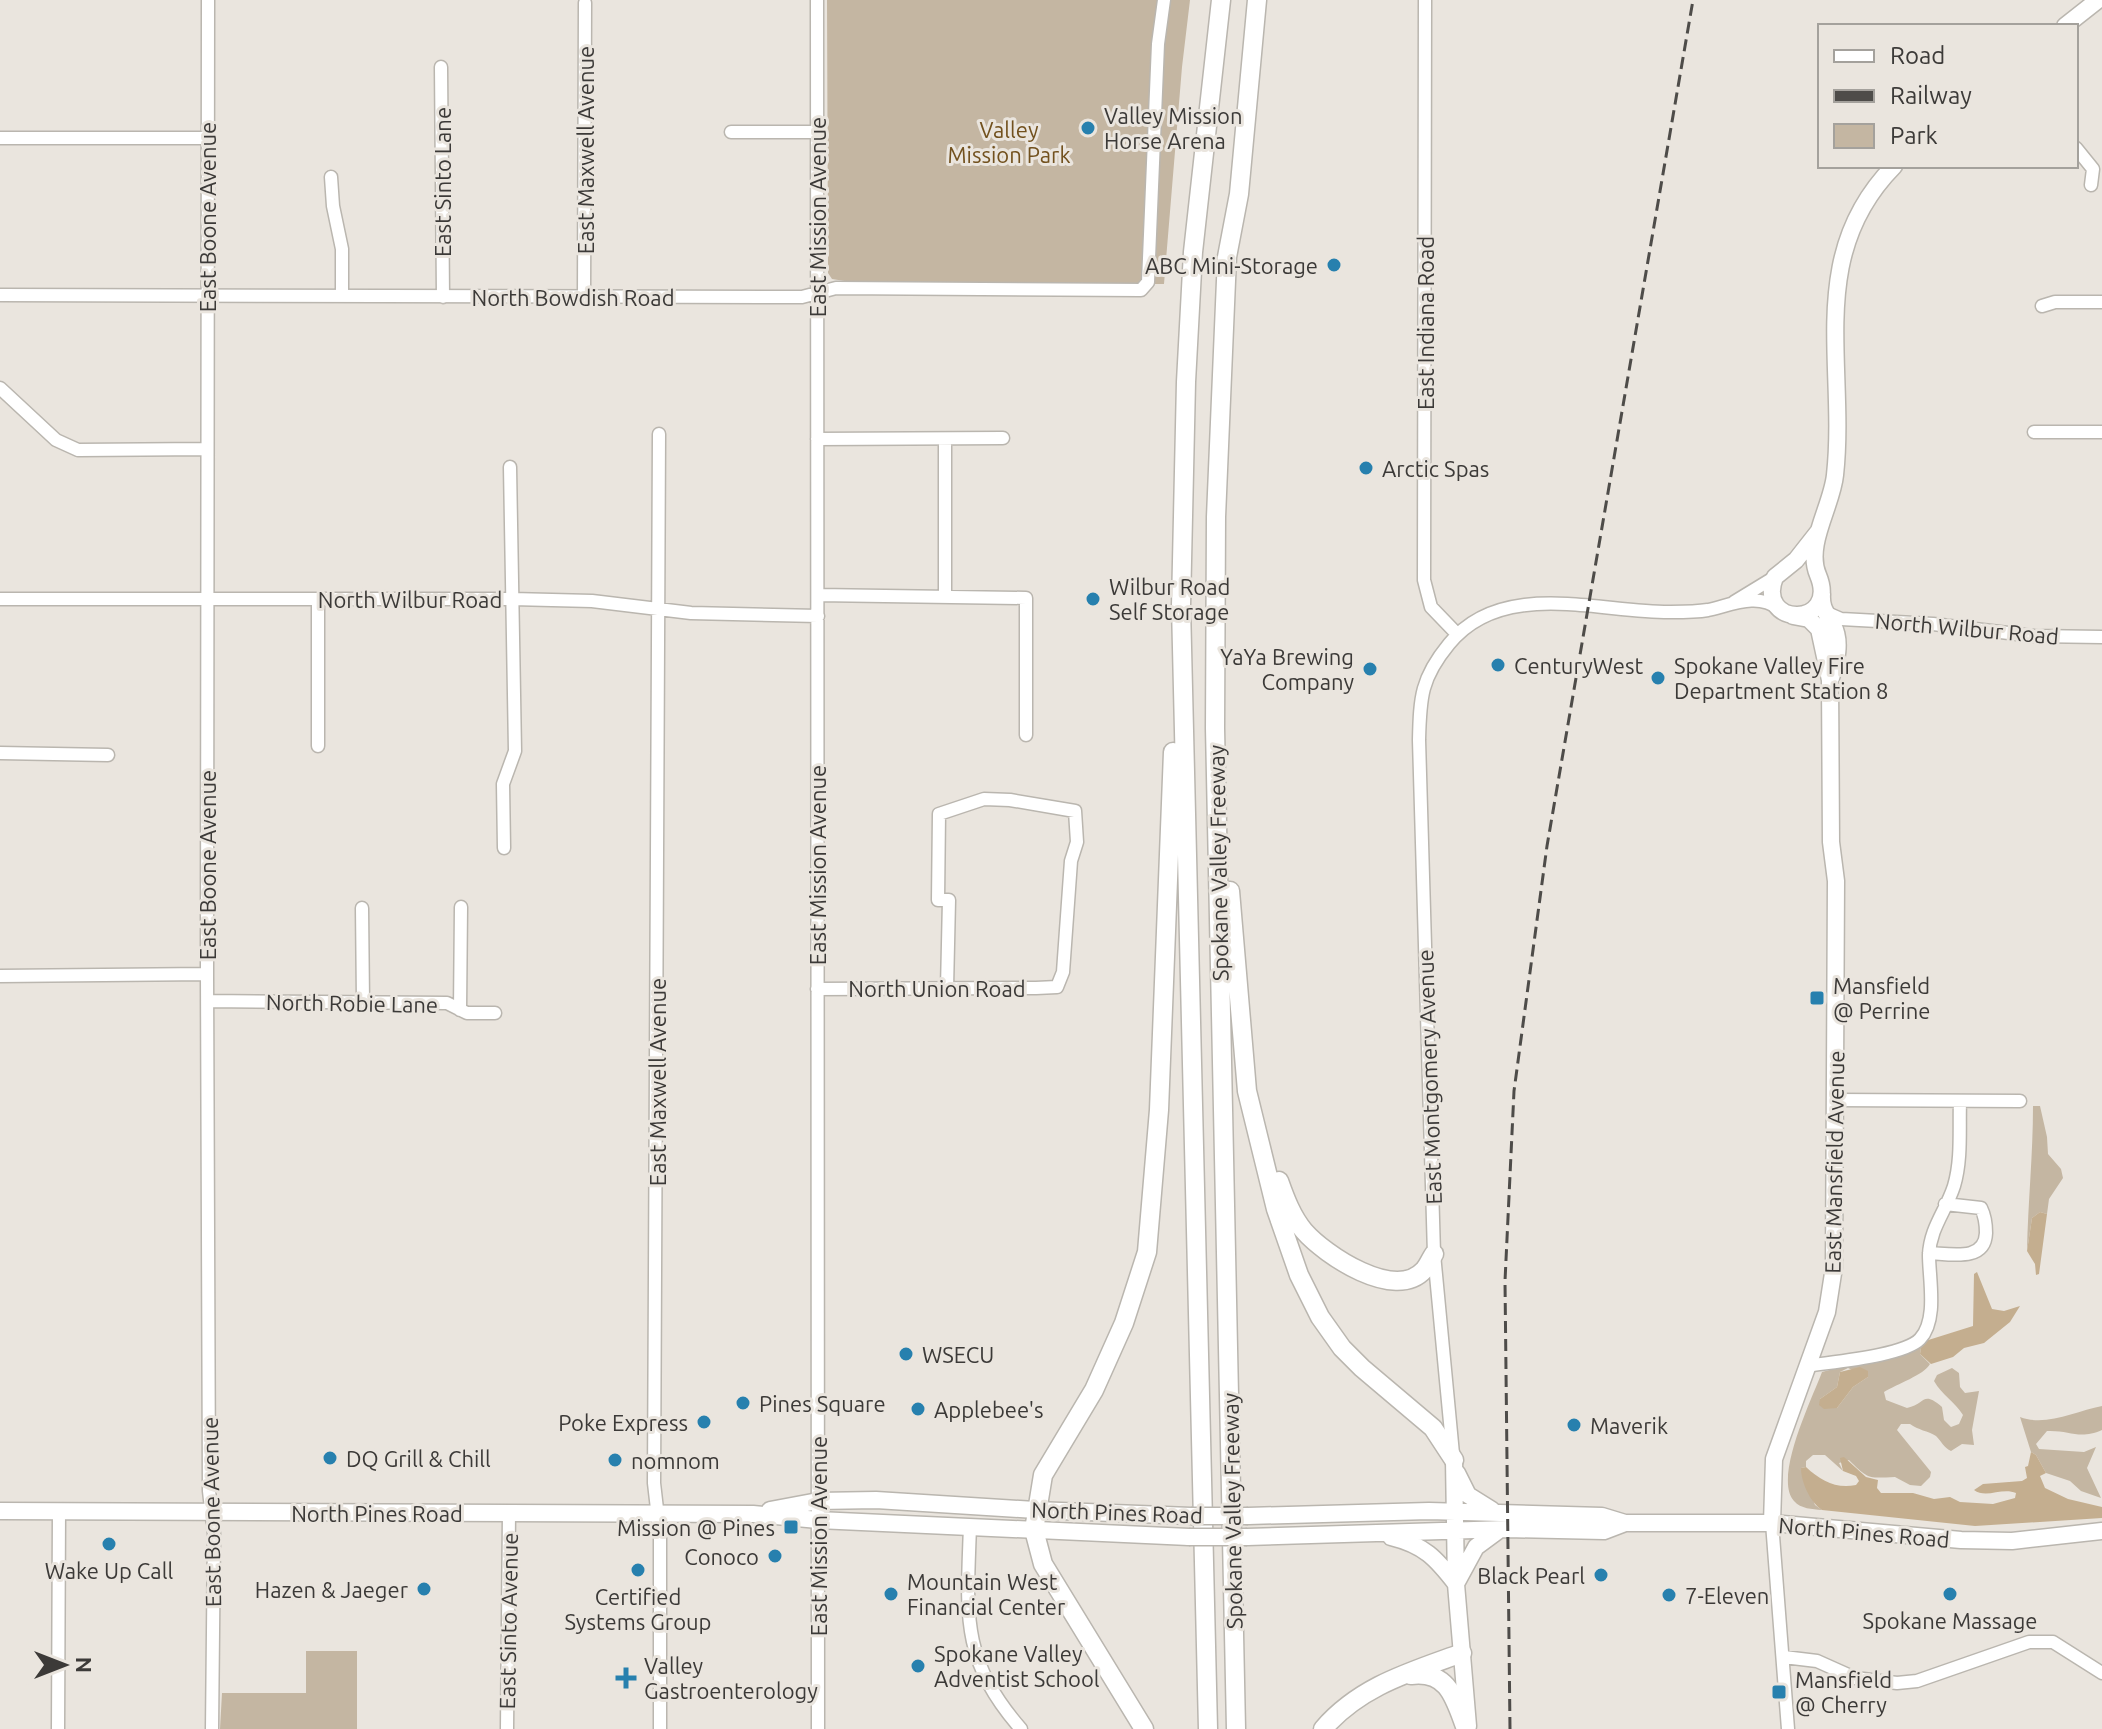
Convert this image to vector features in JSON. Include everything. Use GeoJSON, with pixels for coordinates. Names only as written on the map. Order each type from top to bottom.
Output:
{"type":"FeatureCollection","features":[{"type":"Feature","properties":{"kind":"highway","name":"Spokane Valley Freeway"},"geometry":{"type":"LineString","coordinates":[[1208,1729],[1181,606],[1186,382],[1193,252],[1221,0]]}},
{"type":"Feature","properties":{"kind":"highway","name":"Spokane Valley Freeway"},"geometry":{"type":"LineString","coordinates":[[1236,1729],[1215,728],[1216,517],[1227,257],[1239,194],[1257,0]]}},
{"type":"Feature","properties":{"kind":"highway"},"geometry":{"type":"LineString","coordinates":[[1144,1729],[1043,1564],[1034,1530],[1043,1475],[1094,1390],[1124,1323],[1147,1252],[1159,1110],[1181,606]]}},
{"type":"Feature","properties":{"kind":"highway"},"geometry":{"type":"LineString","coordinates":[[1215,728],[1247,1091],[1276,1209],[1299,1275],[1320,1317],[1342,1348],[1362,1368],[1433,1428],[1454,1460]]}},
{"type":"Feature","properties":{"kind":"highway"},"geometry":{"type":"LineString","coordinates":[[1247,1091],[1292,1212],[1301,1229],[1316,1244],[1361,1272],[1397,1280],[1424,1271],[1434,1254]]}},
{"type":"Feature","properties":{"kind":"highway"},"geometry":{"type":"LineString","coordinates":[[1323,1729],[1353,1700],[1380,1683],[1462,1653]]}},
{"type":"Feature","properties":{"kind":"highway"},"geometry":{"type":"LineString","coordinates":[[1396,1677],[1422,1674],[1437,1678],[1448,1686],[1467,1729]]}},
{"type":"Feature","properties":{"kind":"main road"},"geometry":{"type":"LineString","coordinates":[[2068,24],[2098,0]]}},
{"type":"Feature","properties":{"kind":"main road"},"geometry":{"type":"LineString","coordinates":[[1836,630],[1823,610],[1814,559],[1818,532],[1833,492],[1836,462],[1836,297],[1839,266],[1851,227],[1866,199],[1892,168]]}},
{"type":"Feature","properties":{"kind":"main road"},"geometry":{"type":"LineString","coordinates":[[1781,572],[1805,566],[1820,584],[1820,601],[1809,613],[1786,612],[1771,594],[1781,572],[1796,560],[1818,532]]}},
{"type":"Feature","properties":{"kind":"main road","name":"East Mansfield Avenue"},"geometry":{"type":"LineString","coordinates":[[1772,1523],[1774,1459],[1827,1312],[1832,1289],[1835,1100],[1836,881],[1831,842],[1830,680],[1819,629],[1809,619],[1786,612]]}},
{"type":"Feature","properties":{"kind":"main road","name":"East Mansfield Avenue"},"geometry":{"type":"LineString","coordinates":[[1830,680],[1836,660],[1836,630]]}},
{"type":"Feature","properties":{"kind":"main road"},"geometry":{"type":"LineString","coordinates":[[1379,1534],[1408,1541],[1424,1550],[1436,1558],[1456,1584],[1476,1547],[1500,1522],[1468,1495],[1460,1482],[1454,1460]]}},
{"type":"Feature","properties":{"kind":"main road","name":"East Montgomery Avenue"},"geometry":{"type":"LineString","coordinates":[[1454,1460],[1456,1584],[1467,1729]]}},
{"type":"Feature","properties":{"kind":"main road","name":"North Pines Road"},"geometry":{"type":"LineString","coordinates":[[753,1514],[818,1501],[876,1500],[1191,1516],[1454,1511],[1500,1522],[1604,1531],[1625,1523],[1772,1523],[1961,1540],[2012,1541],[2102,1531]]}},
{"type":"Feature","properties":{"kind":"main road","name":"North Pines Road"},"geometry":{"type":"LineString","coordinates":[[0,1511],[753,1514],[818,1520],[1189,1537],[1455,1531],[1500,1522]]}},
{"type":"Feature","properties":{"kind":"street","name":"East Boone Avenue"},"geometry":{"type":"LineString","coordinates":[[208,0],[207,1001],[212,1729]]}},
{"type":"Feature","properties":{"kind":"street","name":"East Mission Avenue"},"geometry":{"type":"LineString","coordinates":[[817,0],[818,1729]]}},
{"type":"Feature","properties":{"kind":"street","name":"North Bowdish Road"},"geometry":{"type":"LineString","coordinates":[[0,295],[584,298],[802,297],[836,288],[1138,291],[1145,288],[1148,282],[1158,44],[1164,0]]}},
{"type":"Feature","properties":{"kind":"street","name":"East Indiana Road"},"geometry":{"type":"LineString","coordinates":[[1425,0],[1424,580],[1431,607],[1457,634]]}},
{"type":"Feature","properties":{"kind":"street","name":"East Maxwell Avenue"},"geometry":{"type":"LineString","coordinates":[[584,298],[585,3]]}},
{"type":"Feature","properties":{"kind":"street","name":"East Sinto Lane"},"geometry":{"type":"LineString","coordinates":[[441,67],[443,297]]}},
{"type":"Feature","properties":{"kind":"street"},"geometry":{"type":"LineString","coordinates":[[731,132],[817,132]]}},
{"type":"Feature","properties":{"kind":"street"},"geometry":{"type":"LineString","coordinates":[[0,138],[207,138]]}},
{"type":"Feature","properties":{"kind":"street"},"geometry":{"type":"LineString","coordinates":[[2078,150],[2093,169],[2091,185]]}},
{"type":"Feature","properties":{"kind":"street"},"geometry":{"type":"LineString","coordinates":[[331,177],[333,206],[342,249],[342,296]]}},
{"type":"Feature","properties":{"kind":"street"},"geometry":{"type":"LineString","coordinates":[[2042,306],[2055,302],[2102,302]]}},
{"type":"Feature","properties":{"kind":"street"},"geometry":{"type":"LineString","coordinates":[[0,388],[56,440],[78,450],[207,449]]}},
{"type":"Feature","properties":{"kind":"street"},"geometry":{"type":"LineString","coordinates":[[2034,432],[2102,432]]}},
{"type":"Feature","properties":{"kind":"street","name":"East Maxwell Avenue"},"geometry":{"type":"LineString","coordinates":[[659,434],[654,1468],[660,1535],[660,1729]]}},
{"type":"Feature","properties":{"kind":"street"},"geometry":{"type":"LineString","coordinates":[[817,439],[1003,438]]}},
{"type":"Feature","properties":{"kind":"street"},"geometry":{"type":"LineString","coordinates":[[945,439],[945,596]]}},
{"type":"Feature","properties":{"kind":"street"},"geometry":{"type":"LineString","coordinates":[[504,848],[503,784],[515,751],[510,467]]}},
{"type":"Feature","properties":{"kind":"street"},"geometry":{"type":"LineString","coordinates":[[1731,604],[1781,572]]}},
{"type":"Feature","properties":{"kind":"street"},"geometry":{"type":"LineString","coordinates":[[818,595],[1026,598],[1026,735]]}},
{"type":"Feature","properties":{"kind":"street","name":"North Wilbur Road"},"geometry":{"type":"LineString","coordinates":[[0,599],[512,599],[592,601],[691,613],[818,616]]}},
{"type":"Feature","properties":{"kind":"street"},"geometry":{"type":"LineString","coordinates":[[318,600],[318,746]]}},
{"type":"Feature","properties":{"kind":"street"},"geometry":{"type":"LineString","coordinates":[[1731,604],[1760,600],[1786,612]]}},
{"type":"Feature","properties":{"kind":"street","name":"East Montgomery Avenue"},"geometry":{"type":"LineString","coordinates":[[1454,1460],[1434,1254],[1420,705],[1431,666],[1457,634],[1484,615],[1513,607],[1588,605],[1687,612],[1731,604]]}},
{"type":"Feature","properties":{"kind":"street"},"geometry":{"type":"LineString","coordinates":[[1823,610],[1835,618],[1855,619]]}},
{"type":"Feature","properties":{"kind":"street","name":"North Wilbur Road"},"geometry":{"type":"LineString","coordinates":[[1836,630],[1855,619],[2034,636],[2102,637]]}},
{"type":"Feature","properties":{"kind":"street"},"geometry":{"type":"LineString","coordinates":[[0,753],[108,755]]}},
{"type":"Feature","properties":{"kind":"street","name":"North Union Road"},"geometry":{"type":"LineString","coordinates":[[817,989],[947,988],[1057,987],[1063,972],[1071,861],[1077,842],[1075,811],[1010,800],[984,799],[939,814],[938,900],[949,900],[947,988]]}},
{"type":"Feature","properties":{"kind":"street"},"geometry":{"type":"LineString","coordinates":[[460,1010],[461,907]]}},
{"type":"Feature","properties":{"kind":"street"},"geometry":{"type":"LineString","coordinates":[[362,908],[363,1002]]}},
{"type":"Feature","properties":{"kind":"street"},"geometry":{"type":"LineString","coordinates":[[0,976],[207,974]]}},
{"type":"Feature","properties":{"kind":"street","name":"North Robie Lane"},"geometry":{"type":"LineString","coordinates":[[207,1001],[447,1003],[467,1013],[495,1013]]}},
{"type":"Feature","properties":{"kind":"street"},"geometry":{"type":"LineString","coordinates":[[1835,1100],[2020,1101]]}},
{"type":"Feature","properties":{"kind":"street"},"geometry":{"type":"LineString","coordinates":[[1807,1366],[1878,1355],[1918,1341],[1925,1331],[1930,1305],[1929,1253],[1935,1226],[1953,1190],[1959,1167],[1960,1101]]}},
{"type":"Feature","properties":{"kind":"street"},"geometry":{"type":"LineString","coordinates":[[1929,1253],[1976,1253],[1983,1249],[1986,1217],[1981,1208],[1945,1204]]}},
{"type":"Feature","properties":{"kind":"street"},"geometry":{"type":"LineString","coordinates":[[58,1729],[59,1511]]}},
{"type":"Feature","properties":{"kind":"street","name":"East Sinto Avenue"},"geometry":{"type":"LineString","coordinates":[[507,1729],[509,1513]]}},
{"type":"Feature","properties":{"kind":"street","name":"East Mansfield Avenue"},"geometry":{"type":"LineString","coordinates":[[1772,1523],[1788,1729]]}},
{"type":"Feature","properties":{"kind":"street"},"geometry":{"type":"LineString","coordinates":[[970,1526],[968,1604],[974,1650],[991,1691],[1021,1729]]}},
{"type":"Feature","properties":{"kind":"street"},"geometry":{"type":"LineString","coordinates":[[1784,1657],[1817,1661],[1855,1678],[1897,1683],[1917,1681],[2029,1642],[2053,1642],[2102,1673]]}},
{"type":"Feature","properties":{"kind":"green space","name":"Valley Mission Park"},"geometry":{"type":"Polygon","coordinates":[[[827,0],[1190,0],[1164,284],[857,283],[832,279],[828,273],[827,0]]]}},
{"type":"Feature","properties":{"kind":"green space"},"geometry":{"type":"Polygon","coordinates":[[[2033,1106],[2040,1106],[2048,1154],[2061,1169],[2063,1178],[2049,1199],[2047,1214],[2040,1212],[2032,1218],[2027,1251],[2032,1142],[2033,1106]]]}},
{"type":"Feature","properties":{"kind":"green space"},"geometry":{"type":"Polygon","coordinates":[[[1922,1342],[1920,1354],[1930,1364],[1916,1376],[1884,1392],[1886,1400],[1907,1408],[1931,1399],[1942,1407],[1944,1420],[1951,1427],[1959,1424],[1963,1415],[1934,1381],[1937,1375],[1952,1368],[1959,1373],[1960,1387],[1965,1393],[1979,1391],[1972,1430],[1974,1445],[1962,1444],[1951,1451],[1933,1434],[1910,1424],[1901,1424],[1897,1430],[1931,1472],[1921,1486],[1910,1485],[1895,1477],[1869,1476],[1849,1460],[1839,1463],[1843,1471],[1825,1455],[1813,1455],[1806,1461],[1806,1467],[1801,1468],[1815,1505],[1822,1510],[1797,1504],[1789,1490],[1791,1457],[1822,1372],[1901,1351],[1922,1342]],[[1848,1368],[1840,1372],[1837,1387],[1820,1399],[1837,1408],[1853,1387],[1868,1377],[1848,1368]]]}},
{"type":"Feature","properties":{"kind":"green space"},"geometry":{"type":"Polygon","coordinates":[[[2102,1406],[2102,1430],[2081,1434],[2047,1431],[2036,1444],[2039,1449],[2084,1452],[2096,1447],[2087,1468],[2101,1498],[2081,1491],[2070,1481],[2046,1473],[2031,1452],[2020,1417],[2051,1419],[2102,1406]]]}},
{"type":"Feature","properties":{"kind":"green space"},"geometry":{"type":"Polygon","coordinates":[[[306,1651],[357,1651],[357,1729],[220,1729],[222,1693],[306,1693],[306,1651]]]}},
{"type":"Feature","properties":{"kind":"shaded area"},"geometry":{"type":"Polygon","coordinates":[[[2040,1212],[2047,1214],[2039,1274],[2036,1275],[2035,1264],[2027,1251],[2032,1218],[2040,1212]]]}},
{"type":"Feature","properties":{"kind":"shaded area"},"geometry":{"type":"Polygon","coordinates":[[[1977,1272],[1992,1309],[2004,1311],[2020,1306],[2010,1322],[1984,1343],[1964,1348],[1953,1357],[1931,1364],[1920,1354],[1922,1342],[1973,1326],[1974,1274],[1977,1272]]]}},
{"type":"Feature","properties":{"kind":"shaded area"},"geometry":{"type":"Polygon","coordinates":[[[1860,1367],[1868,1371],[1868,1377],[1853,1387],[1837,1408],[1824,1409],[1819,1405],[1820,1399],[1837,1387],[1840,1372],[1860,1367]]]}},
{"type":"Feature","properties":{"kind":"shaded area"},"geometry":{"type":"Polygon","coordinates":[[[2031,1452],[2046,1473],[2040,1476],[2045,1488],[2068,1499],[2102,1507],[2102,1518],[1975,1526],[1822,1510],[1810,1497],[1801,1473],[1801,1468],[1806,1467],[1829,1483],[1856,1485],[1859,1481],[1856,1476],[1843,1471],[1840,1458],[1844,1457],[1866,1477],[1878,1480],[1877,1488],[1881,1493],[1913,1493],[1934,1499],[1950,1497],[1960,1502],[1993,1504],[2015,1498],[2016,1493],[1974,1490],[1983,1484],[2027,1478],[2025,1467],[2028,1466],[2031,1452]]]}},
{"type":"Feature","properties":{"kind":"railway"},"geometry":{"type":"LineString","coordinates":[[1510,1729],[1505,1281],[1514,1091],[1547,846],[1693,0]]}},
{"type":"Feature","properties":{"kind":"place","name":"Valley Mission Horse Arena"},"geometry":{"type":"Point","coordinates":[1088,128]}},
{"type":"Feature","properties":{"kind":"place","name":"ABC Mini-Storage"},"geometry":{"type":"Point","coordinates":[1334,265]}},
{"type":"Feature","properties":{"kind":"place","name":"Arctic Spas"},"geometry":{"type":"Point","coordinates":[1366,468]}},
{"type":"Feature","properties":{"kind":"place","name":"Wilbur Road Self Storage"},"geometry":{"type":"Point","coordinates":[1093,599]}},
{"type":"Feature","properties":{"kind":"place","name":"CenturyWest"},"geometry":{"type":"Point","coordinates":[1498,665]}},
{"type":"Feature","properties":{"kind":"place","name":"YaYa Brewing Company"},"geometry":{"type":"Point","coordinates":[1370,669]}},
{"type":"Feature","properties":{"kind":"place","name":"Spokane Valley Fire Department Station 8"},"geometry":{"type":"Point","coordinates":[1658,678]}},
{"type":"Feature","properties":{"kind":"place","name":"Mansfield @ Perrine"},"geometry":{"type":"Point","coordinates":[1817,998]}},
{"type":"Feature","properties":{"kind":"place","name":"WSECU"},"geometry":{"type":"Point","coordinates":[906,1354]}},
{"type":"Feature","properties":{"kind":"place","name":"Pines Square"},"geometry":{"type":"Point","coordinates":[743,1403]}},
{"type":"Feature","properties":{"kind":"place","name":"Applebee's"},"geometry":{"type":"Point","coordinates":[918,1409]}},
{"type":"Feature","properties":{"kind":"place","name":"Poke Express"},"geometry":{"type":"Point","coordinates":[704,1422]}},
{"type":"Feature","properties":{"kind":"place","name":"Maverik"},"geometry":{"type":"Point","coordinates":[1574,1425]}},
{"type":"Feature","properties":{"kind":"place","name":"DQ Grill & Chill"},"geometry":{"type":"Point","coordinates":[330,1458]}},
{"type":"Feature","properties":{"kind":"place","name":"nomnom"},"geometry":{"type":"Point","coordinates":[615,1460]}},
{"type":"Feature","properties":{"kind":"place","name":"Mission @ Pines"},"geometry":{"type":"Point","coordinates":[791,1527]}},
{"type":"Feature","properties":{"kind":"place","name":"Wake Up Call"},"geometry":{"type":"Point","coordinates":[109,1544]}},
{"type":"Feature","properties":{"kind":"place","name":"Conoco"},"geometry":{"type":"Point","coordinates":[775,1556]}},
{"type":"Feature","properties":{"kind":"place","name":"Certified Systems Group"},"geometry":{"type":"Point","coordinates":[638,1570]}},
{"type":"Feature","properties":{"kind":"place","name":"Black Pearl"},"geometry":{"type":"Point","coordinates":[1601,1575]}},
{"type":"Feature","properties":{"kind":"place","name":"Hazen & Jaeger"},"geometry":{"type":"Point","coordinates":[424,1589]}},
{"type":"Feature","properties":{"kind":"place","name":"Mountain West Financial Center"},"geometry":{"type":"Point","coordinates":[891,1594]}},
{"type":"Feature","properties":{"kind":"place","name":"Spokane Massage"},"geometry":{"type":"Point","coordinates":[1950,1594]}},
{"type":"Feature","properties":{"kind":"place","name":"7-Eleven"},"geometry":{"type":"Point","coordinates":[1669,1595]}},
{"type":"Feature","properties":{"kind":"place","name":"Spokane Valley Adventist School"},"geometry":{"type":"Point","coordinates":[918,1666]}},
{"type":"Feature","properties":{"kind":"place","name":"Valley Gastroenterology"},"geometry":{"type":"Point","coordinates":[626,1678]}},
{"type":"Feature","properties":{"kind":"place","name":"Mansfield @ Cherry"},"geometry":{"type":"Point","coordinates":[1779,1692]}}]}
